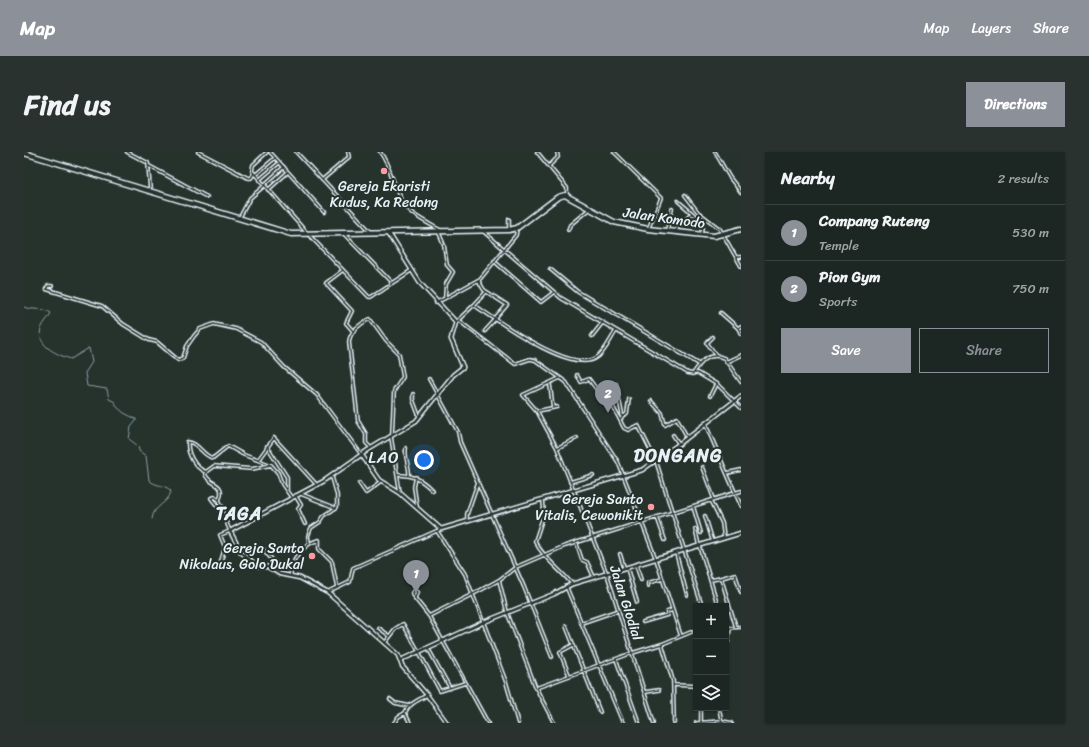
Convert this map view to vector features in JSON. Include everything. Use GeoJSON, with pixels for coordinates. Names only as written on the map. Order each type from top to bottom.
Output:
{"type":"FeatureCollection","features":[{"type":"Feature","properties":{"kind":"highway"},"geometry":{"type":"LineString","coordinates":[[24,153],[291,234],[509,230],[517,228],[560,196],[567,195]]}},
{"type":"Feature","properties":{"kind":"highway","name":"Jalan Komodo"},"geometry":{"type":"LineString","coordinates":[[567,195],[614,222],[648,229],[702,236],[723,235],[741,229]]}},
{"type":"Feature","properties":{"kind":"street"},"geometry":{"type":"LineString","coordinates":[[127,152],[148,163],[149,166],[207,197]]}},
{"type":"Feature","properties":{"kind":"street"},"geometry":{"type":"LineString","coordinates":[[198,152],[248,178],[251,178],[275,158]]}},
{"type":"Feature","properties":{"kind":"street"},"geometry":{"type":"LineString","coordinates":[[324,212],[268,152],[253,165],[252,169],[254,174],[264,186],[308,234],[370,297],[412,270]]}},
{"type":"Feature","properties":{"kind":"street"},"geometry":{"type":"LineString","coordinates":[[296,152],[371,233]]}},
{"type":"Feature","properties":{"kind":"street"},"geometry":{"type":"LineString","coordinates":[[322,180],[349,157],[348,152]]}},
{"type":"Feature","properties":{"kind":"street"},"geometry":{"type":"LineString","coordinates":[[380,152],[389,166],[405,206],[440,231],[447,265],[453,272],[446,284],[445,298]]}},
{"type":"Feature","properties":{"kind":"street"},"geometry":{"type":"LineString","coordinates":[[537,152],[555,176],[567,188],[567,195]]}},
{"type":"Feature","properties":{"kind":"street"},"geometry":{"type":"LineString","coordinates":[[549,166],[558,157],[557,152]]}},
{"type":"Feature","properties":{"kind":"street"},"geometry":{"type":"LineString","coordinates":[[614,152],[661,198],[648,229]]}},
{"type":"Feature","properties":{"kind":"street"},"geometry":{"type":"LineString","coordinates":[[715,152],[730,178],[741,192]]}},
{"type":"Feature","properties":{"kind":"street"},"geometry":{"type":"LineString","coordinates":[[259,180],[279,163]]}},
{"type":"Feature","properties":{"kind":"street"},"geometry":{"type":"LineString","coordinates":[[149,166],[150,190]]}},
{"type":"Feature","properties":{"kind":"street"},"geometry":{"type":"LineString","coordinates":[[240,218],[250,198],[284,168]]}},
{"type":"Feature","properties":{"kind":"street"},"geometry":{"type":"LineString","coordinates":[[268,190],[288,172]]}},
{"type":"Feature","properties":{"kind":"street"},"geometry":{"type":"LineString","coordinates":[[685,195],[698,212],[717,225],[741,266]]}},
{"type":"Feature","properties":{"kind":"street"},"geometry":{"type":"LineString","coordinates":[[678,201],[697,218]]}},
{"type":"Feature","properties":{"kind":"street"},"geometry":{"type":"LineString","coordinates":[[568,230],[570,225],[586,213],[589,208]]}},
{"type":"Feature","properties":{"kind":"street"},"geometry":{"type":"LineString","coordinates":[[667,232],[672,209]]}},
{"type":"Feature","properties":{"kind":"street"},"geometry":{"type":"LineString","coordinates":[[674,233],[692,213]]}},
{"type":"Feature","properties":{"kind":"street"},"geometry":{"type":"LineString","coordinates":[[509,219],[509,230]]}},
{"type":"Feature","properties":{"kind":"street"},"geometry":{"type":"LineString","coordinates":[[436,303],[478,280],[516,235],[517,228]]}},
{"type":"Feature","properties":{"kind":"street"},"geometry":{"type":"LineString","coordinates":[[702,236],[703,228]]}},
{"type":"Feature","properties":{"kind":"street"},"geometry":{"type":"LineString","coordinates":[[481,230],[554,292],[688,373],[698,373],[716,384],[741,408]]}},
{"type":"Feature","properties":{"kind":"street"},"geometry":{"type":"LineString","coordinates":[[388,232],[412,270],[436,303],[457,321],[515,364],[532,359],[566,382],[605,440],[624,476],[656,559],[681,636]]}},
{"type":"Feature","properties":{"kind":"street"},"geometry":{"type":"LineString","coordinates":[[344,233],[346,237],[392,283]]}},
{"type":"Feature","properties":{"kind":"street"},"geometry":{"type":"LineString","coordinates":[[736,256],[741,257]]}},
{"type":"Feature","properties":{"kind":"street"},"geometry":{"type":"LineString","coordinates":[[494,261],[541,302],[554,292]]}},
{"type":"Feature","properties":{"kind":"street"},"geometry":{"type":"LineString","coordinates":[[550,269],[578,292],[699,364]]}},
{"type":"Feature","properties":{"kind":"street"},"geometry":{"type":"LineString","coordinates":[[343,270],[326,283],[352,311],[346,323],[352,330]]}},
{"type":"Feature","properties":{"kind":"street"},"geometry":{"type":"LineString","coordinates":[[478,280],[486,292],[507,305],[485,332]]}},
{"type":"Feature","properties":{"kind":"street"},"geometry":{"type":"LineString","coordinates":[[52,286],[48,286],[46,289],[102,306],[123,324],[149,340],[157,342],[178,360],[183,358],[188,344],[198,331],[214,324],[236,329],[261,342],[284,367],[317,395],[381,481],[400,493],[439,530],[464,571],[506,682],[518,723]]}},
{"type":"Feature","properties":{"kind":"street"},"geometry":{"type":"LineString","coordinates":[[221,561],[225,547],[220,536],[332,476],[361,454],[420,418],[437,395],[463,366],[451,339],[457,321],[486,292]]}},
{"type":"Feature","properties":{"kind":"street"},"geometry":{"type":"LineString","coordinates":[[474,305],[532,343],[574,360],[590,360],[597,358],[617,330]]}},
{"type":"Feature","properties":{"kind":"street"},"geometry":{"type":"LineString","coordinates":[[722,313],[738,328],[741,334]]}},
{"type":"Feature","properties":{"kind":"street"},"geometry":{"type":"LineString","coordinates":[[371,448],[366,443],[366,434],[358,421],[349,342],[352,330],[366,320],[372,319],[386,341],[400,355],[403,377],[394,389],[392,435],[400,493]]}},
{"type":"Feature","properties":{"kind":"street"},"geometry":{"type":"LineString","coordinates":[[592,336],[603,322]]}},
{"type":"Feature","properties":{"kind":"street"},"geometry":{"type":"LineString","coordinates":[[713,337],[707,343],[717,356]]}},
{"type":"Feature","properties":{"kind":"street"},"geometry":{"type":"LineString","coordinates":[[726,362],[741,355]]}},
{"type":"Feature","properties":{"kind":"street"},"geometry":{"type":"LineString","coordinates":[[693,374],[699,364],[705,359],[717,356],[723,357],[741,382]]}},
{"type":"Feature","properties":{"kind":"street"},"geometry":{"type":"LineString","coordinates":[[577,375],[581,382],[589,379],[600,394],[616,384],[622,417]]}},
{"type":"Feature","properties":{"kind":"street"},"geometry":{"type":"LineString","coordinates":[[429,379],[458,432],[516,567],[552,657]]}},
{"type":"Feature","properties":{"kind":"street"},"geometry":{"type":"LineString","coordinates":[[553,408],[550,384],[560,379]]}},
{"type":"Feature","properties":{"kind":"street","name":"Jalan Glodial"},"geometry":{"type":"LineString","coordinates":[[550,384],[523,395],[537,411],[557,448],[607,574],[654,723]]}},
{"type":"Feature","properties":{"kind":"street"},"geometry":{"type":"LineString","coordinates":[[710,396],[716,384]]}},
{"type":"Feature","properties":{"kind":"street"},"geometry":{"type":"LineString","coordinates":[[605,391],[626,430],[638,425],[656,461],[701,603]]}},
{"type":"Feature","properties":{"kind":"street"},"geometry":{"type":"LineString","coordinates":[[413,394],[413,400],[420,418]]}},
{"type":"Feature","properties":{"kind":"street"},"geometry":{"type":"LineString","coordinates":[[328,593],[350,582],[354,568],[439,530],[642,470],[679,444],[741,396]]}},
{"type":"Feature","properties":{"kind":"street"},"geometry":{"type":"LineString","coordinates":[[620,420],[627,414],[629,399]]}},
{"type":"Feature","properties":{"kind":"street"},"geometry":{"type":"LineString","coordinates":[[651,401],[662,413],[665,425],[678,418],[687,438]]}},
{"type":"Feature","properties":{"kind":"street"},"geometry":{"type":"LineString","coordinates":[[537,411],[558,407]]}},
{"type":"Feature","properties":{"kind":"street"},"geometry":{"type":"LineString","coordinates":[[705,423],[741,506]]}},
{"type":"Feature","properties":{"kind":"street"},"geometry":{"type":"LineString","coordinates":[[674,434],[679,444]]}},
{"type":"Feature","properties":{"kind":"street"},"geometry":{"type":"LineString","coordinates":[[557,448],[577,438]]}},
{"type":"Feature","properties":{"kind":"street"},"geometry":{"type":"LineString","coordinates":[[258,460],[267,446],[275,439],[316,485]]}},
{"type":"Feature","properties":{"kind":"street"},"geometry":{"type":"LineString","coordinates":[[219,500],[221,495],[220,488],[207,479],[206,472],[198,467],[190,454],[187,442],[194,443],[208,457],[213,458],[227,446],[271,465],[278,473],[282,484],[291,497]]}},
{"type":"Feature","properties":{"kind":"street"},"geometry":{"type":"LineString","coordinates":[[267,446],[287,477],[287,491]]}},
{"type":"Feature","properties":{"kind":"street"},"geometry":{"type":"LineString","coordinates":[[406,448],[405,458],[410,467],[409,475]]}},
{"type":"Feature","properties":{"kind":"street"},"geometry":{"type":"LineString","coordinates":[[206,472],[214,466],[252,469],[271,465]]}},
{"type":"Feature","properties":{"kind":"street"},"geometry":{"type":"LineString","coordinates":[[702,467],[714,499]]}},
{"type":"Feature","properties":{"kind":"street"},"geometry":{"type":"LineString","coordinates":[[727,473],[741,470]]}},
{"type":"Feature","properties":{"kind":"street"},"geometry":{"type":"LineString","coordinates":[[398,475],[409,475],[416,477],[422,480],[432,490]]}},
{"type":"Feature","properties":{"kind":"street"},"geometry":{"type":"LineString","coordinates":[[570,482],[593,475]]}},
{"type":"Feature","properties":{"kind":"street"},"geometry":{"type":"LineString","coordinates":[[332,476],[337,495],[336,508]]}},
{"type":"Feature","properties":{"kind":"street"},"geometry":{"type":"LineString","coordinates":[[416,477],[414,488],[418,509]]}},
{"type":"Feature","properties":{"kind":"street"},"geometry":{"type":"LineString","coordinates":[[359,483],[366,493],[381,481]]}},
{"type":"Feature","properties":{"kind":"street"},"geometry":{"type":"LineString","coordinates":[[467,522],[468,514],[479,482]]}},
{"type":"Feature","properties":{"kind":"street"},"geometry":{"type":"LineString","coordinates":[[428,616],[499,580],[516,567],[576,542],[741,491]]}},
{"type":"Feature","properties":{"kind":"street"},"geometry":{"type":"LineString","coordinates":[[299,493],[336,508]]}},
{"type":"Feature","properties":{"kind":"street"},"geometry":{"type":"LineString","coordinates":[[295,495],[302,505],[298,509],[305,524]]}},
{"type":"Feature","properties":{"kind":"street"},"geometry":{"type":"LineString","coordinates":[[222,512],[224,511],[219,500],[215,497],[210,498],[222,512],[230,531],[246,558],[257,565],[268,567],[306,581],[328,593],[401,660],[402,666],[427,695],[447,723]]}},
{"type":"Feature","properties":{"kind":"street"},"geometry":{"type":"LineString","coordinates":[[543,499],[544,514],[534,539],[544,555],[553,562],[572,584]]}},
{"type":"Feature","properties":{"kind":"street"},"geometry":{"type":"LineString","coordinates":[[711,500],[722,523],[724,538]]}},
{"type":"Feature","properties":{"kind":"street"},"geometry":{"type":"LineString","coordinates":[[693,505],[701,533]]}},
{"type":"Feature","properties":{"kind":"street"},"geometry":{"type":"LineString","coordinates":[[309,543],[311,528],[320,522],[325,515],[336,508]]}},
{"type":"Feature","properties":{"kind":"street"},"geometry":{"type":"LineString","coordinates":[[704,516],[713,542]]}},
{"type":"Feature","properties":{"kind":"street"},"geometry":{"type":"LineString","coordinates":[[656,517],[665,540]]}},
{"type":"Feature","properties":{"kind":"street"},"geometry":{"type":"LineString","coordinates":[[695,530],[717,603]]}},
{"type":"Feature","properties":{"kind":"street"},"geometry":{"type":"LineString","coordinates":[[401,660],[566,586],[741,533]]}},
{"type":"Feature","properties":{"kind":"street"},"geometry":{"type":"LineString","coordinates":[[291,576],[291,570],[298,555],[309,543],[319,540],[319,549],[332,562],[337,588]]}},
{"type":"Feature","properties":{"kind":"street"},"geometry":{"type":"LineString","coordinates":[[576,542],[582,560],[588,562],[594,577]]}},
{"type":"Feature","properties":{"kind":"street"},"geometry":{"type":"LineString","coordinates":[[263,549],[275,563],[274,570]]}},
{"type":"Feature","properties":{"kind":"street"},"geometry":{"type":"LineString","coordinates":[[676,553],[687,594]]}},
{"type":"Feature","properties":{"kind":"street"},"geometry":{"type":"LineString","coordinates":[[620,554],[638,602]]}},
{"type":"Feature","properties":{"kind":"street"},"geometry":{"type":"LineString","coordinates":[[636,565],[641,580]]}},
{"type":"Feature","properties":{"kind":"street"},"geometry":{"type":"LineString","coordinates":[[710,580],[735,574],[741,592]]}},
{"type":"Feature","properties":{"kind":"street"},"geometry":{"type":"LineString","coordinates":[[721,578],[736,627]]}},
{"type":"Feature","properties":{"kind":"street"},"geometry":{"type":"LineString","coordinates":[[648,586],[648,583],[662,579]]}},
{"type":"Feature","properties":{"kind":"street"},"geometry":{"type":"LineString","coordinates":[[499,580],[507,612],[536,688],[554,723]]}},
{"type":"Feature","properties":{"kind":"street"},"geometry":{"type":"LineString","coordinates":[[566,586],[623,723]]}},
{"type":"Feature","properties":{"kind":"street"},"geometry":{"type":"LineString","coordinates":[[415,598],[443,641],[487,722],[484,723]]}},
{"type":"Feature","properties":{"kind":"street"},"geometry":{"type":"LineString","coordinates":[[581,623],[618,610]]}},
{"type":"Feature","properties":{"kind":"street"},"geometry":{"type":"LineString","coordinates":[[643,622],[667,615],[667,612],[673,610]]}},
{"type":"Feature","properties":{"kind":"street"},"geometry":{"type":"LineString","coordinates":[[384,643],[396,628],[403,624],[440,691],[465,683]]}},
{"type":"Feature","properties":{"kind":"street"},"geometry":{"type":"LineString","coordinates":[[566,626],[600,712]]}},
{"type":"Feature","properties":{"kind":"street"},"geometry":{"type":"LineString","coordinates":[[728,639],[730,627],[741,627]]}},
{"type":"Feature","properties":{"kind":"street"},"geometry":{"type":"LineString","coordinates":[[378,628],[389,636]]}},
{"type":"Feature","properties":{"kind":"street"},"geometry":{"type":"LineString","coordinates":[[536,688],[583,670],[662,644],[693,631]]}},
{"type":"Feature","properties":{"kind":"street"},"geometry":{"type":"LineString","coordinates":[[662,644],[673,685],[674,723]]}},
{"type":"Feature","properties":{"kind":"street"},"geometry":{"type":"LineString","coordinates":[[569,675],[560,652],[573,645]]}},
{"type":"Feature","properties":{"kind":"street"},"geometry":{"type":"LineString","coordinates":[[428,648],[450,688]]}},
{"type":"Feature","properties":{"kind":"street"},"geometry":{"type":"LineString","coordinates":[[616,659],[640,723]]}},
{"type":"Feature","properties":{"kind":"street"},"geometry":{"type":"LineString","coordinates":[[673,685],[693,686]]}},
{"type":"Feature","properties":{"kind":"street"},"geometry":{"type":"LineString","coordinates":[[645,692],[659,690]]}},
{"type":"Feature","properties":{"kind":"street"},"geometry":{"type":"LineString","coordinates":[[394,723],[410,706],[427,695]]}},
{"type":"Feature","properties":{"kind":"street"},"geometry":{"type":"LineString","coordinates":[[390,699],[395,703],[410,706]]}},
{"type":"Feature","properties":{"kind":"street"},"geometry":{"type":"LineString","coordinates":[[701,711],[701,722]]}},
{"type":"Feature","properties":{"kind":"street"},"geometry":{"type":"LineString","coordinates":[[720,711],[722,722]]}},
{"type":"Feature","properties":{"kind":"street"},"geometry":{"type":"LineString","coordinates":[[405,713],[410,723]]}},
{"type":"Feature","properties":{"kind":"street"},"geometry":{"type":"LineString","coordinates":[[697,723],[732,723]]}},
{"type":"Feature","properties":{"kind":"waterway"},"geometry":{"type":"LineString","coordinates":[[24,307],[45,310],[51,313],[42,327],[40,335],[45,345],[49,349],[71,359],[89,348],[92,362],[85,373],[87,386],[107,389],[109,399],[115,402],[117,407],[124,413],[136,419],[131,427],[129,439],[138,446],[139,451],[146,456],[149,480],[155,484],[166,487],[171,491],[167,499],[155,511],[152,519]]}},
{"type":"Feature","properties":{"kind":"place","name":"Gereja Ekaristi Kudus, Ka Redong"},"geometry":{"type":"Point","coordinates":[384,171]}},
{"type":"Feature","properties":{"kind":"place","name":"Pion Gym"},"geometry":{"type":"Point","coordinates":[608,413]}},
{"type":"Feature","properties":{"kind":"place","name":"Gereja Santo Vitalis, Cewonikit"},"geometry":{"type":"Point","coordinates":[651,507]}},
{"type":"Feature","properties":{"kind":"place","name":"Gereja Santo Nikolaus, Golo Dukal"},"geometry":{"type":"Point","coordinates":[312,556]}},
{"type":"Feature","properties":{"kind":"place","name":"Compang Ruteng"},"geometry":{"type":"Point","coordinates":[416,593]}},
{"type":"Feature","properties":{"kind":"district","name":"DONGANG"},"geometry":{"type":"Point","coordinates":[678,456]}},
{"type":"Feature","properties":{"kind":"district","name":"LAO"},"geometry":{"type":"Point","coordinates":[384,457]}},
{"type":"Feature","properties":{"kind":"district","name":"TAGA"},"geometry":{"type":"Point","coordinates":[239,514]}}]}
